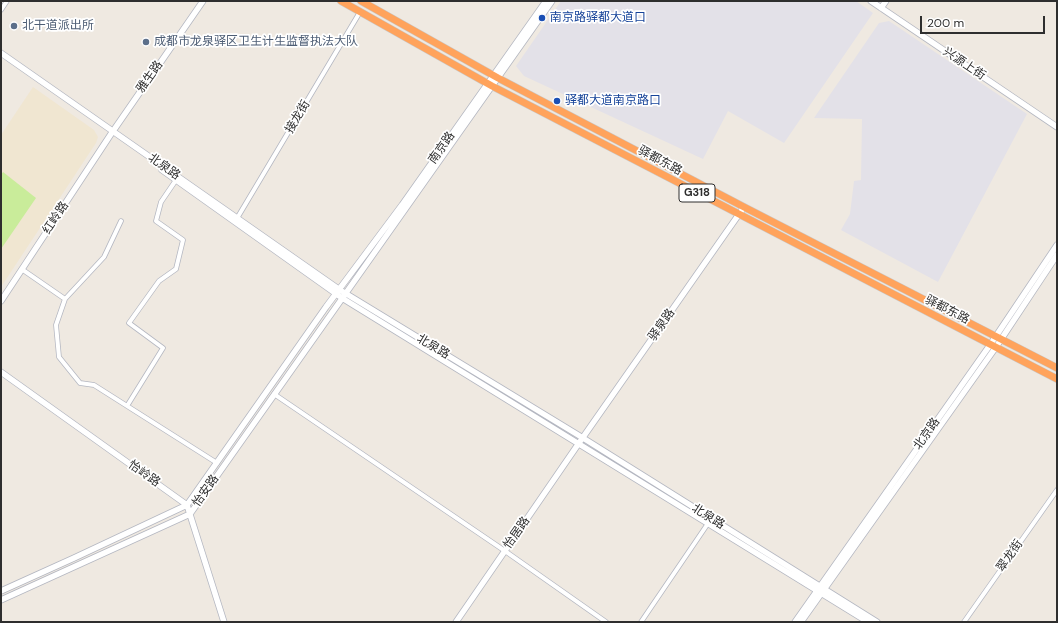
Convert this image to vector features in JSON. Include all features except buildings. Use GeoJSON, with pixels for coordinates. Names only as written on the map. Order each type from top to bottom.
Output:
{"type":"FeatureCollection","features":[{"type":"Feature","properties":{"kind":"highway","name":"驿都东路"},"geometry":{"type":"LineString","coordinates":[[341,1],[490,85],[1057,379]]}},
{"type":"Feature","properties":{"kind":"highway","name":"驿都东路"},"geometry":{"type":"LineString","coordinates":[[361,1],[496,77],[744,207],[1057,368]]}},
{"type":"Feature","properties":{"kind":"street"},"geometry":{"type":"LineString","coordinates":[[1,10],[7,1]]}},
{"type":"Feature","properties":{"kind":"street","name":"雅生路"},"geometry":{"type":"LineString","coordinates":[[112,132],[203,1]]}},
{"type":"Feature","properties":{"kind":"street","name":"南京路"},"geometry":{"type":"LineString","coordinates":[[338,292],[496,77],[546,1]]}},
{"type":"Feature","properties":{"kind":"street"},"geometry":{"type":"LineString","coordinates":[[496,77],[552,1]]}},
{"type":"Feature","properties":{"kind":"street","name":"兴源上街"},"geometry":{"type":"LineString","coordinates":[[871,1],[1057,126]]}},
{"type":"Feature","properties":{"kind":"street"},"geometry":{"type":"LineString","coordinates":[[881,8],[886,1]]}},
{"type":"Feature","properties":{"kind":"street","name":"接龙街"},"geometry":{"type":"LineString","coordinates":[[236,220],[360,12]]}},
{"type":"Feature","properties":{"kind":"street","name":"北泉路"},"geometry":{"type":"LineString","coordinates":[[1,53],[344,296],[579,443],[710,521],[821,590],[877,622]]}},
{"type":"Feature","properties":{"kind":"street","name":"北泉路"},"geometry":{"type":"LineString","coordinates":[[1,57],[112,132],[176,180],[236,220]]}},
{"type":"Feature","properties":{"kind":"street","name":"怡安路"},"geometry":{"type":"LineString","coordinates":[[1,600],[190,514],[344,296],[490,85]]}},
{"type":"Feature","properties":{"kind":"street","name":"红岭路"},"geometry":{"type":"LineString","coordinates":[[1,301],[23,270],[112,132]]}},
{"type":"Feature","properties":{"kind":"street"},"geometry":{"type":"LineString","coordinates":[[127,406],[163,348],[129,323],[159,281],[176,269],[183,240],[156,221],[161,202],[176,180]]}},
{"type":"Feature","properties":{"kind":"street","name":"驿泉路"},"geometry":{"type":"LineString","coordinates":[[579,443],[744,207]]}},
{"type":"Feature","properties":{"kind":"street"},"geometry":{"type":"LineString","coordinates":[[121,221],[104,257],[65,299],[56,325],[59,357],[80,383],[94,385],[217,463]]}},
{"type":"Feature","properties":{"kind":"street","name":"北京路"},"geometry":{"type":"LineString","coordinates":[[801,622],[821,590],[993,346],[1057,245]]}},
{"type":"Feature","properties":{"kind":"street","name":"北京路"},"geometry":{"type":"LineString","coordinates":[[998,338],[1057,255]]}},
{"type":"Feature","properties":{"kind":"street"},"geometry":{"type":"LineString","coordinates":[[23,270],[65,299]]}},
{"type":"Feature","properties":{"kind":"street","name":"怡安路"},"geometry":{"type":"LineString","coordinates":[[1,591],[187,505],[338,292]]}},
{"type":"Feature","properties":{"kind":"street","name":"北泉路"},"geometry":{"type":"LineString","coordinates":[[344,296],[583,438],[710,521]]}},
{"type":"Feature","properties":{"kind":"street","name":"怡岭路"},"geometry":{"type":"LineString","coordinates":[[1,372],[187,505]]}},
{"type":"Feature","properties":{"kind":"street"},"geometry":{"type":"LineString","coordinates":[[274,394],[505,551],[606,622]]}},
{"type":"Feature","properties":{"kind":"street","name":"怡居路"},"geometry":{"type":"LineString","coordinates":[[456,622],[579,443]]}},
{"type":"Feature","properties":{"kind":"street","name":"翠龙街"},"geometry":{"type":"LineString","coordinates":[[964,622],[1057,490]]}},
{"type":"Feature","properties":{"kind":"street"},"geometry":{"type":"LineString","coordinates":[[187,505],[224,622]]}},
{"type":"Feature","properties":{"kind":"street"},"geometry":{"type":"LineString","coordinates":[[640,622],[710,521]]}},
{"type":"Feature","properties":{"kind":"street","name":"北泉路"},"geometry":{"type":"LineString","coordinates":[[821,590],[868,622]]}},
{"type":"Feature","properties":{"kind":"street","name":"北京路"},"geometry":{"type":"LineString","coordinates":[[794,622],[821,590]]}},
{"type":"Feature","properties":{"kind":"shaded area"},"geometry":{"type":"Polygon","coordinates":[[[561,1],[856,1],[873,13],[784,143],[728,111],[703,159],[524,76],[516,66],[561,1]]]}},
{"type":"Feature","properties":{"kind":"shaded area"},"geometry":{"type":"Polygon","coordinates":[[[889,21],[1027,114],[938,282],[841,230],[850,214],[854,181],[861,180],[862,119],[814,118],[879,23],[889,21]]]}},
{"type":"Feature","properties":{"kind":"shaded area"},"geometry":{"type":"Polygon","coordinates":[[[33,87],[94,130],[98,137],[96,143],[1,287],[1,135],[33,87]]]}},
{"type":"Feature","properties":{"kind":"green space"},"geometry":{"type":"Polygon","coordinates":[[[3,172],[36,198],[1,249],[1,175],[3,172]]]}},
{"type":"Feature","properties":{"kind":"place","name":"南京路驿都大道口"},"geometry":{"type":"Point","coordinates":[542,18]}},
{"type":"Feature","properties":{"kind":"place","name":"北干道派出所"},"geometry":{"type":"Point","coordinates":[14,26]}},
{"type":"Feature","properties":{"kind":"place","name":"成都市龙泉驿区卫生计生监督执法大队"},"geometry":{"type":"Point","coordinates":[146,42]}},
{"type":"Feature","properties":{"kind":"place","name":"驿都大道南京路口"},"geometry":{"type":"Point","coordinates":[557,101]}}]}
